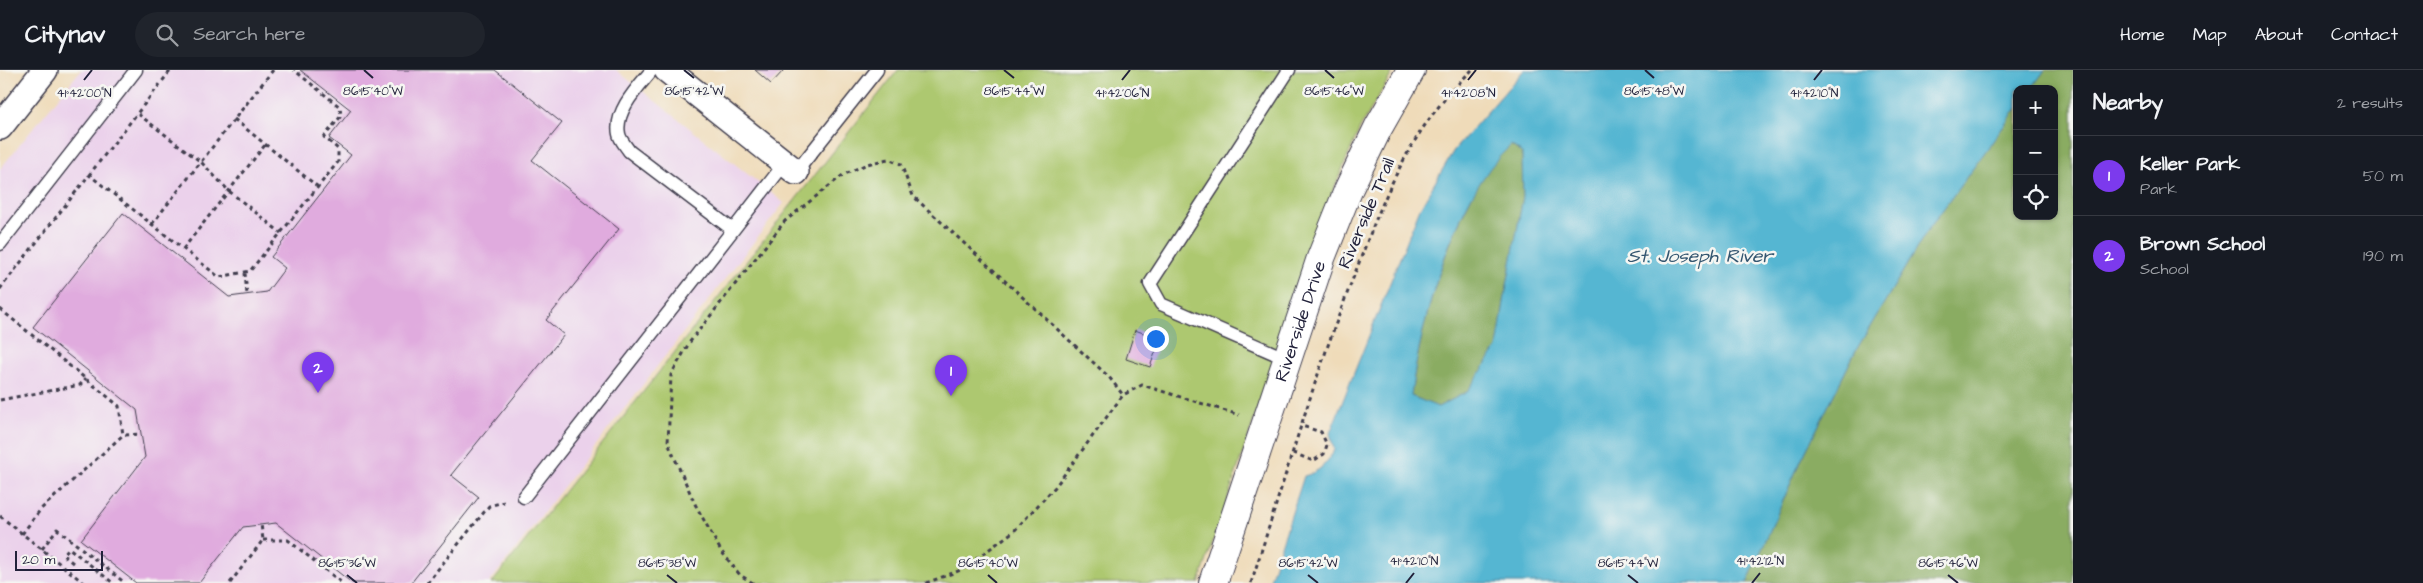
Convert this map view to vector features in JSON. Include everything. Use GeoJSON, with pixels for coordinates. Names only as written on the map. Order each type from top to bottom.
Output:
{"type":"FeatureCollection","features":[{"type":"Feature","properties":{"kind":"street"},"geometry":{"type":"LineString","coordinates":[[0,126],[44,70]]}},
{"type":"Feature","properties":{"kind":"street"},"geometry":{"type":"LineString","coordinates":[[667,70],[790,167]]}},
{"type":"Feature","properties":{"kind":"street","name":"Riverside Drive"},"geometry":{"type":"LineString","coordinates":[[1213,583],[1321,258],[1349,188],[1378,128],[1411,70]]}},
{"type":"Feature","properties":{"kind":"lane"},"geometry":{"type":"LineString","coordinates":[[0,244],[136,70]]}},
{"type":"Feature","properties":{"kind":"lane"},"geometry":{"type":"LineString","coordinates":[[652,70],[626,102],[622,112],[619,134],[629,151],[733,230]]}},
{"type":"Feature","properties":{"kind":"lane"},"geometry":{"type":"LineString","coordinates":[[524,497],[733,230],[877,70]]}},
{"type":"Feature","properties":{"kind":"lane"},"geometry":{"type":"LineString","coordinates":[[1287,360],[1160,304],[1150,284],[1289,70]]}},
{"type":"Feature","properties":{"kind":"path"},"geometry":{"type":"LineString","coordinates":[[0,289],[171,70]]}},
{"type":"Feature","properties":{"kind":"path"},"geometry":{"type":"LineString","coordinates":[[152,224],[273,70]]}},
{"type":"Feature","properties":{"kind":"path"},"geometry":{"type":"LineString","coordinates":[[88,174],[219,277],[250,272],[338,162],[338,149],[324,137],[341,116],[340,107],[294,70]]}},
{"type":"Feature","properties":{"kind":"path","name":"Riverside Trail"},"geometry":{"type":"LineString","coordinates":[[1252,583],[1332,333],[1387,190],[1414,139],[1453,90],[1472,70]]}},
{"type":"Feature","properties":{"kind":"path"},"geometry":{"type":"LineString","coordinates":[[138,114],[201,162],[229,191],[281,233]]}},
{"type":"Feature","properties":{"kind":"path"},"geometry":{"type":"LineString","coordinates":[[234,120],[318,187]]}},
{"type":"Feature","properties":{"kind":"path"},"geometry":{"type":"LineString","coordinates":[[183,249],[265,145]]}},
{"type":"Feature","properties":{"kind":"path"},"geometry":{"type":"LineString","coordinates":[[753,583],[740,575],[721,551],[695,504],[668,442],[670,375],[689,342],[785,221],[843,176],[866,164],[888,159],[901,164],[913,196],[1109,377],[1123,395]]}},
{"type":"Feature","properties":{"kind":"path"},"geometry":{"type":"LineString","coordinates":[[244,273],[247,295]]}},
{"type":"Feature","properties":{"kind":"path"},"geometry":{"type":"LineString","coordinates":[[0,309],[119,406],[123,436]]}},
{"type":"Feature","properties":{"kind":"path"},"geometry":{"type":"LineString","coordinates":[[0,400],[80,385],[86,378]]}},
{"type":"Feature","properties":{"kind":"path"},"geometry":{"type":"LineString","coordinates":[[926,583],[961,570],[1014,531],[1055,487],[1123,395],[1142,384],[1299,434]]}},
{"type":"Feature","properties":{"kind":"path"},"geometry":{"type":"LineString","coordinates":[[1293,453],[1313,461],[1324,454],[1327,446],[1321,432],[1302,426]]}},
{"type":"Feature","properties":{"kind":"path"},"geometry":{"type":"LineString","coordinates":[[22,534],[42,509],[123,436],[141,434]]}},
{"type":"Feature","properties":{"kind":"path"},"geometry":{"type":"LineString","coordinates":[[427,583],[489,506]]}},
{"type":"Feature","properties":{"kind":"path"},"geometry":{"type":"LineString","coordinates":[[0,516],[84,583]]}},
{"type":"Feature","properties":{"kind":"path"},"geometry":{"type":"LineString","coordinates":[[230,583],[263,540],[261,524]]}},
{"type":"Feature","properties":{"kind":"path"},"geometry":{"type":"LineString","coordinates":[[42,550],[57,529],[125,583]]}},
{"type":"Feature","properties":{"kind":"path"},"geometry":{"type":"LineString","coordinates":[[263,540],[288,540],[337,582],[342,583]]}},
{"type":"Feature","properties":{"kind":"path"},"geometry":{"type":"LineString","coordinates":[[73,563],[63,556],[69,548],[112,583]]}},
{"type":"Feature","properties":{"kind":"shaded area"},"geometry":{"type":"Polygon","coordinates":[[[81,70],[616,70],[784,203],[489,583],[0,583],[0,169],[81,70]]]}},
{"type":"Feature","properties":{"kind":"green space"},"geometry":{"type":"Polygon","coordinates":[[[898,70],[1394,70],[1360,128],[1325,209],[1199,583],[492,583],[898,70]]]}},
{"type":"Feature","properties":{"kind":"green space"},"geometry":{"type":"Polygon","coordinates":[[[2045,70],[2073,70],[2073,583],[1747,583],[1796,471],[1855,352],[1925,234],[2013,113],[2013,220],[2058,220],[2058,85],[2034,85],[2045,70]]]}},
{"type":"Feature","properties":{"kind":"green space"},"geometry":{"type":"Polygon","coordinates":[[[1510,145],[1522,153],[1523,197],[1497,348],[1467,392],[1438,407],[1411,396],[1429,308],[1447,251],[1472,196],[1489,167],[1510,145]]]}},
{"type":"Feature","properties":{"kind":"water","name":"St. Joseph River"},"geometry":{"type":"Polygon","coordinates":[[[1524,70],[2045,70],[2034,85],[2013,85],[2013,113],[1925,234],[1855,352],[1796,471],[1747,583],[1269,583],[1304,476],[1322,467],[1334,450],[1330,433],[1420,208],[1454,150],[1524,70]],[[1511,145],[1490,168],[1472,196],[1443,262],[1423,332],[1411,396],[1438,407],[1467,392],[1497,348],[1523,197],[1522,153],[1511,145]]]}},
{"type":"Feature","properties":{"kind":"building"},"geometry":{"type":"Polygon","coordinates":[[[300,70],[495,70],[562,123],[532,160],[619,229],[546,320],[564,335],[451,475],[479,497],[411,583],[352,583],[276,523],[243,527],[199,583],[136,583],[81,540],[145,457],[137,410],[33,327],[123,213],[229,297],[267,292],[285,268],[271,257],[351,155],[329,138],[351,110],[300,70]]]}},
{"type":"Feature","properties":{"kind":"building"},"geometry":{"type":"Polygon","coordinates":[[[755,70],[784,70],[771,84],[755,70]]]}},
{"type":"Feature","properties":{"kind":"building"},"geometry":{"type":"Polygon","coordinates":[[[1135,330],[1160,339],[1150,367],[1126,359],[1135,330]]]}},
{"type":"Feature","properties":{"kind":"place","name":"Brown School"},"geometry":{"type":"Point","coordinates":[318,393]}},
{"type":"Feature","properties":{"kind":"place","name":"Keller Park"},"geometry":{"type":"Point","coordinates":[951,396]}}]}
